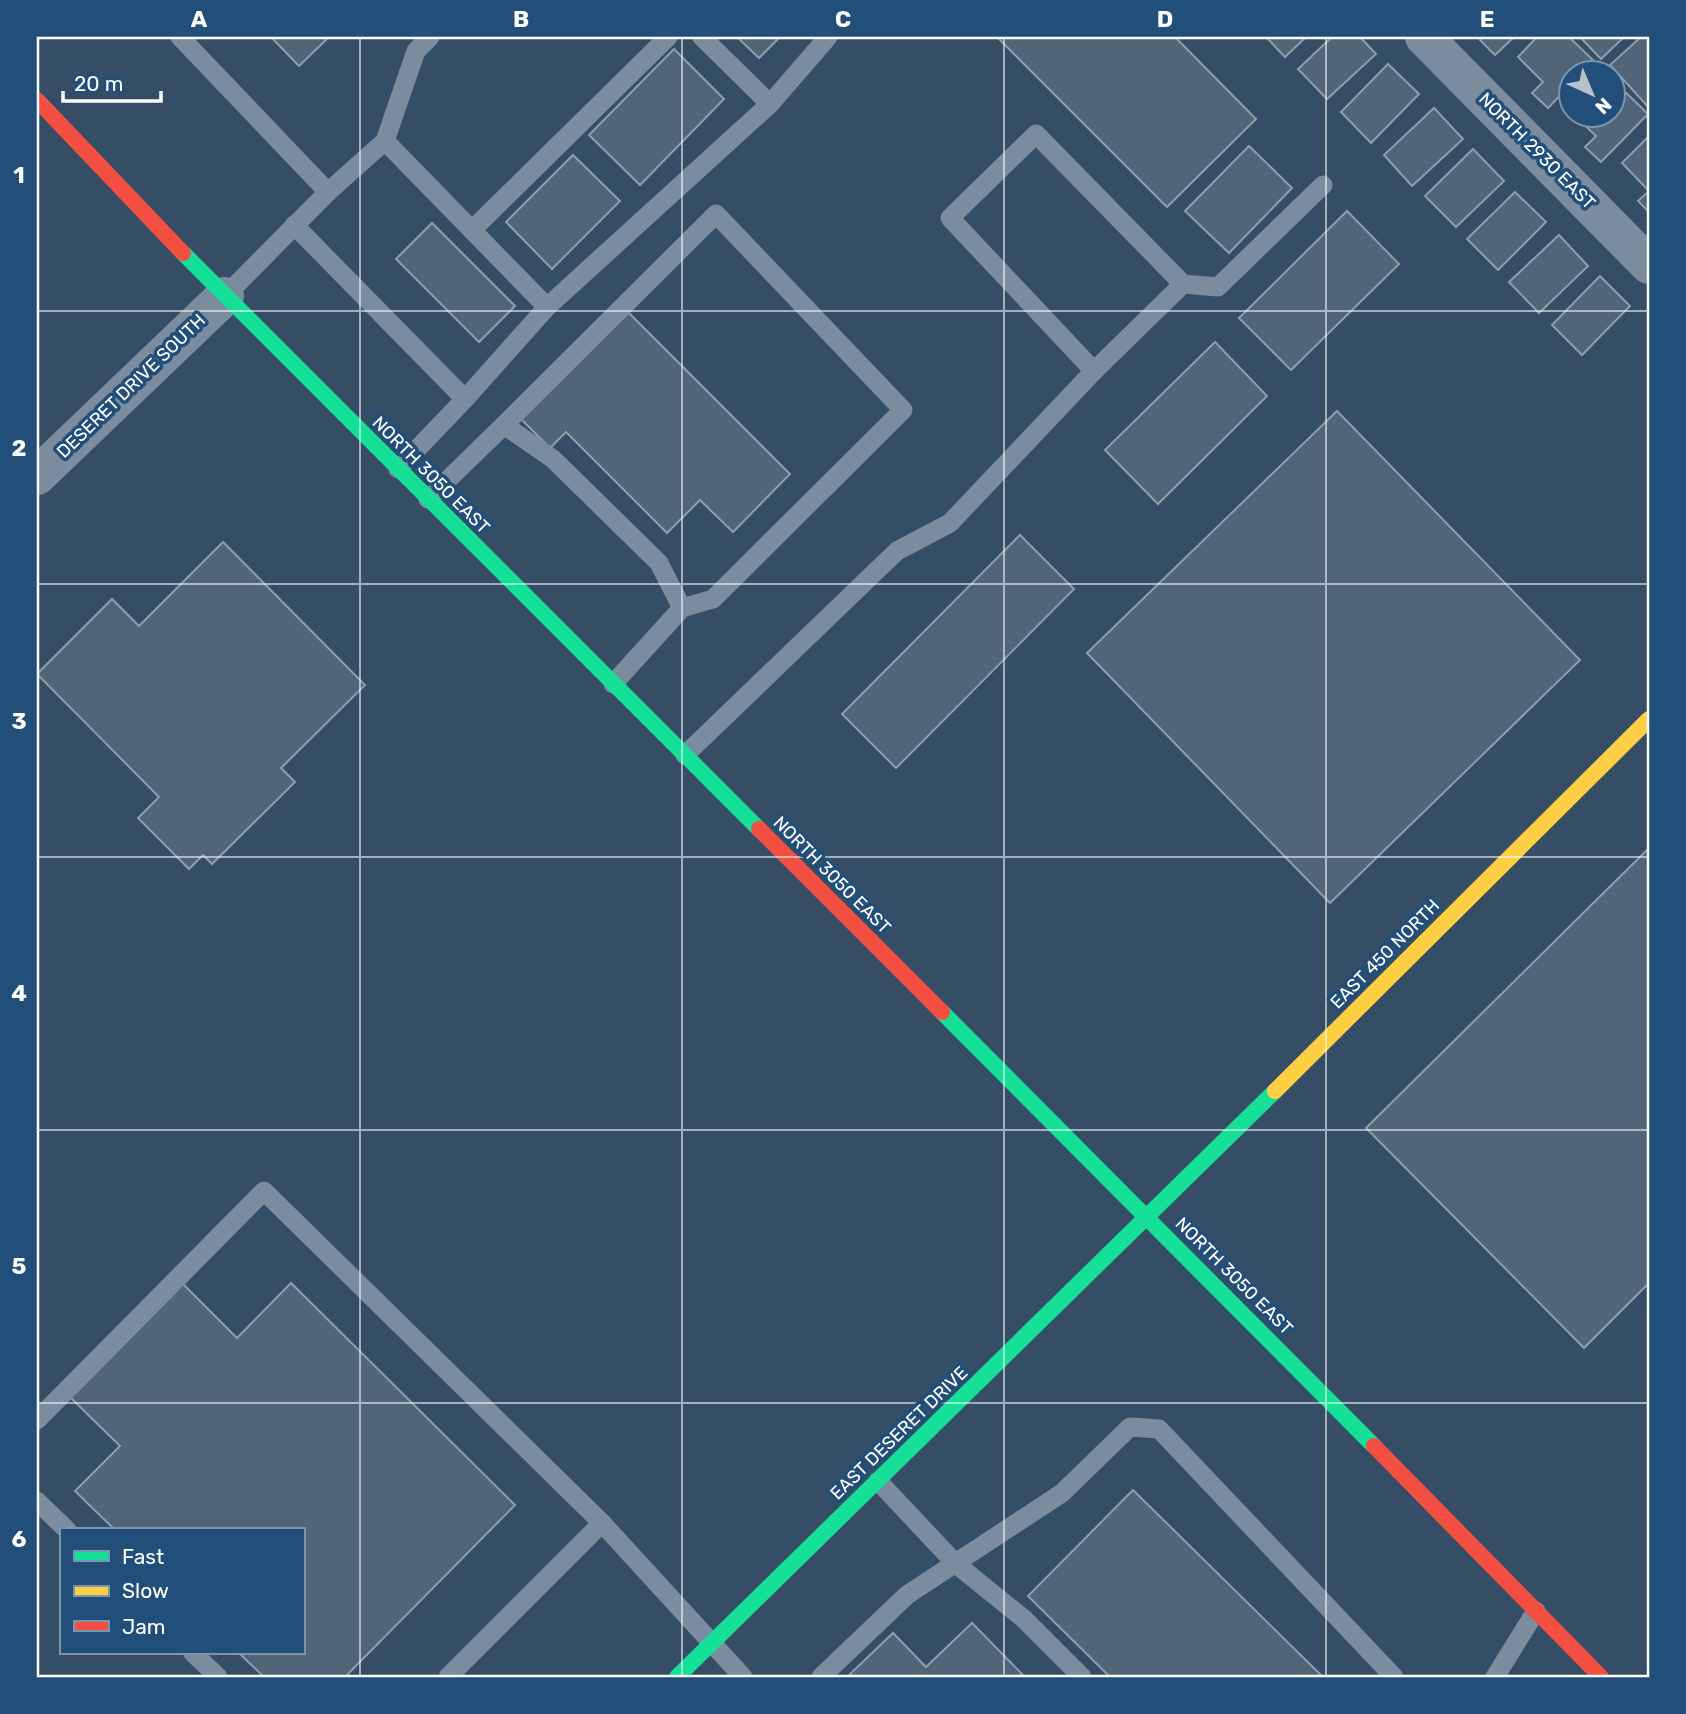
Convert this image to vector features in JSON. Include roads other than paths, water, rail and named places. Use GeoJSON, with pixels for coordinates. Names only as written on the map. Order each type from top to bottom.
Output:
{"type":"FeatureCollection","features":[{"type":"Feature","properties":{"kind":"main road","name":"NORTH 3050 EAST"},"geometry":{"type":"LineString","coordinates":[[37,100],[225,296],[1148,1217],[1601,1677]]}},
{"type":"Feature","properties":{"kind":"main road","name":"EAST 450 NORTH"},"geometry":{"type":"LineString","coordinates":[[1148,1217],[1649,719]]}},
{"type":"Feature","properties":{"kind":"main road","name":"EAST DESERET DRIVE"},"geometry":{"type":"LineString","coordinates":[[677,1677],[1148,1217]]}},
{"type":"Feature","properties":{"kind":"street","name":"NORTH 2930 EAST"},"geometry":{"type":"LineString","coordinates":[[1424,37],[1649,265]]}},
{"type":"Feature","properties":{"kind":"street","name":"DESERET DRIVE SOUTH"},"geometry":{"type":"LineString","coordinates":[[37,476],[225,296]]}},
{"type":"Feature","properties":{"kind":"lane"},"geometry":{"type":"LineString","coordinates":[[180,37],[328,192]]}},
{"type":"Feature","properties":{"kind":"lane"},"geometry":{"type":"LineString","coordinates":[[225,296],[328,192],[385,141],[416,51],[430,37]]}},
{"type":"Feature","properties":{"kind":"lane"},"geometry":{"type":"LineString","coordinates":[[472,230],[668,37]]}},
{"type":"Feature","properties":{"kind":"lane"},"geometry":{"type":"LineString","coordinates":[[702,37],[770,104]]}},
{"type":"Feature","properties":{"kind":"lane"},"geometry":{"type":"LineString","coordinates":[[398,469],[466,399],[547,307],[770,104],[828,37]]}},
{"type":"Feature","properties":{"kind":"lane"},"geometry":{"type":"LineString","coordinates":[[1094,371],[950,218],[1036,134],[1183,284],[1218,287],[1323,185]]}},
{"type":"Feature","properties":{"kind":"lane"},"geometry":{"type":"LineString","coordinates":[[385,141],[547,307]]}},
{"type":"Feature","properties":{"kind":"lane"},"geometry":{"type":"LineString","coordinates":[[428,499],[716,214],[903,410],[713,599],[682,608],[613,684]]}},
{"type":"Feature","properties":{"kind":"lane"},"geometry":{"type":"LineString","coordinates":[[294,225],[466,399]]}},
{"type":"Feature","properties":{"kind":"lane"},"geometry":{"type":"LineString","coordinates":[[685,755],[897,551],[950,523],[1094,371],[1183,284]]}},
{"type":"Feature","properties":{"kind":"lane"},"geometry":{"type":"LineString","coordinates":[[504,425],[553,459],[659,562],[682,608]]}},
{"type":"Feature","properties":{"kind":"lane"},"geometry":{"type":"LineString","coordinates":[[37,1420],[264,1191],[602,1523],[743,1677]]}},
{"type":"Feature","properties":{"kind":"lane"},"geometry":{"type":"LineString","coordinates":[[821,1677],[907,1595],[1062,1493],[1130,1427],[1159,1429],[1394,1677]]}},
{"type":"Feature","properties":{"kind":"lane"},"geometry":{"type":"LineString","coordinates":[[878,1482],[956,1564],[1024,1619],[1082,1677]]}},
{"type":"Feature","properties":{"kind":"lane"},"geometry":{"type":"LineString","coordinates":[[37,1501],[65,1528]]}},
{"type":"Feature","properties":{"kind":"lane"},"geometry":{"type":"LineString","coordinates":[[448,1677],[602,1523]]}},
{"type":"Feature","properties":{"kind":"lane"},"geometry":{"type":"LineString","coordinates":[[1496,1677],[1536,1611]]}},
{"type":"Feature","properties":{"kind":"lane"},"geometry":{"type":"LineString","coordinates":[[194,1654],[219,1677]]}}]}
